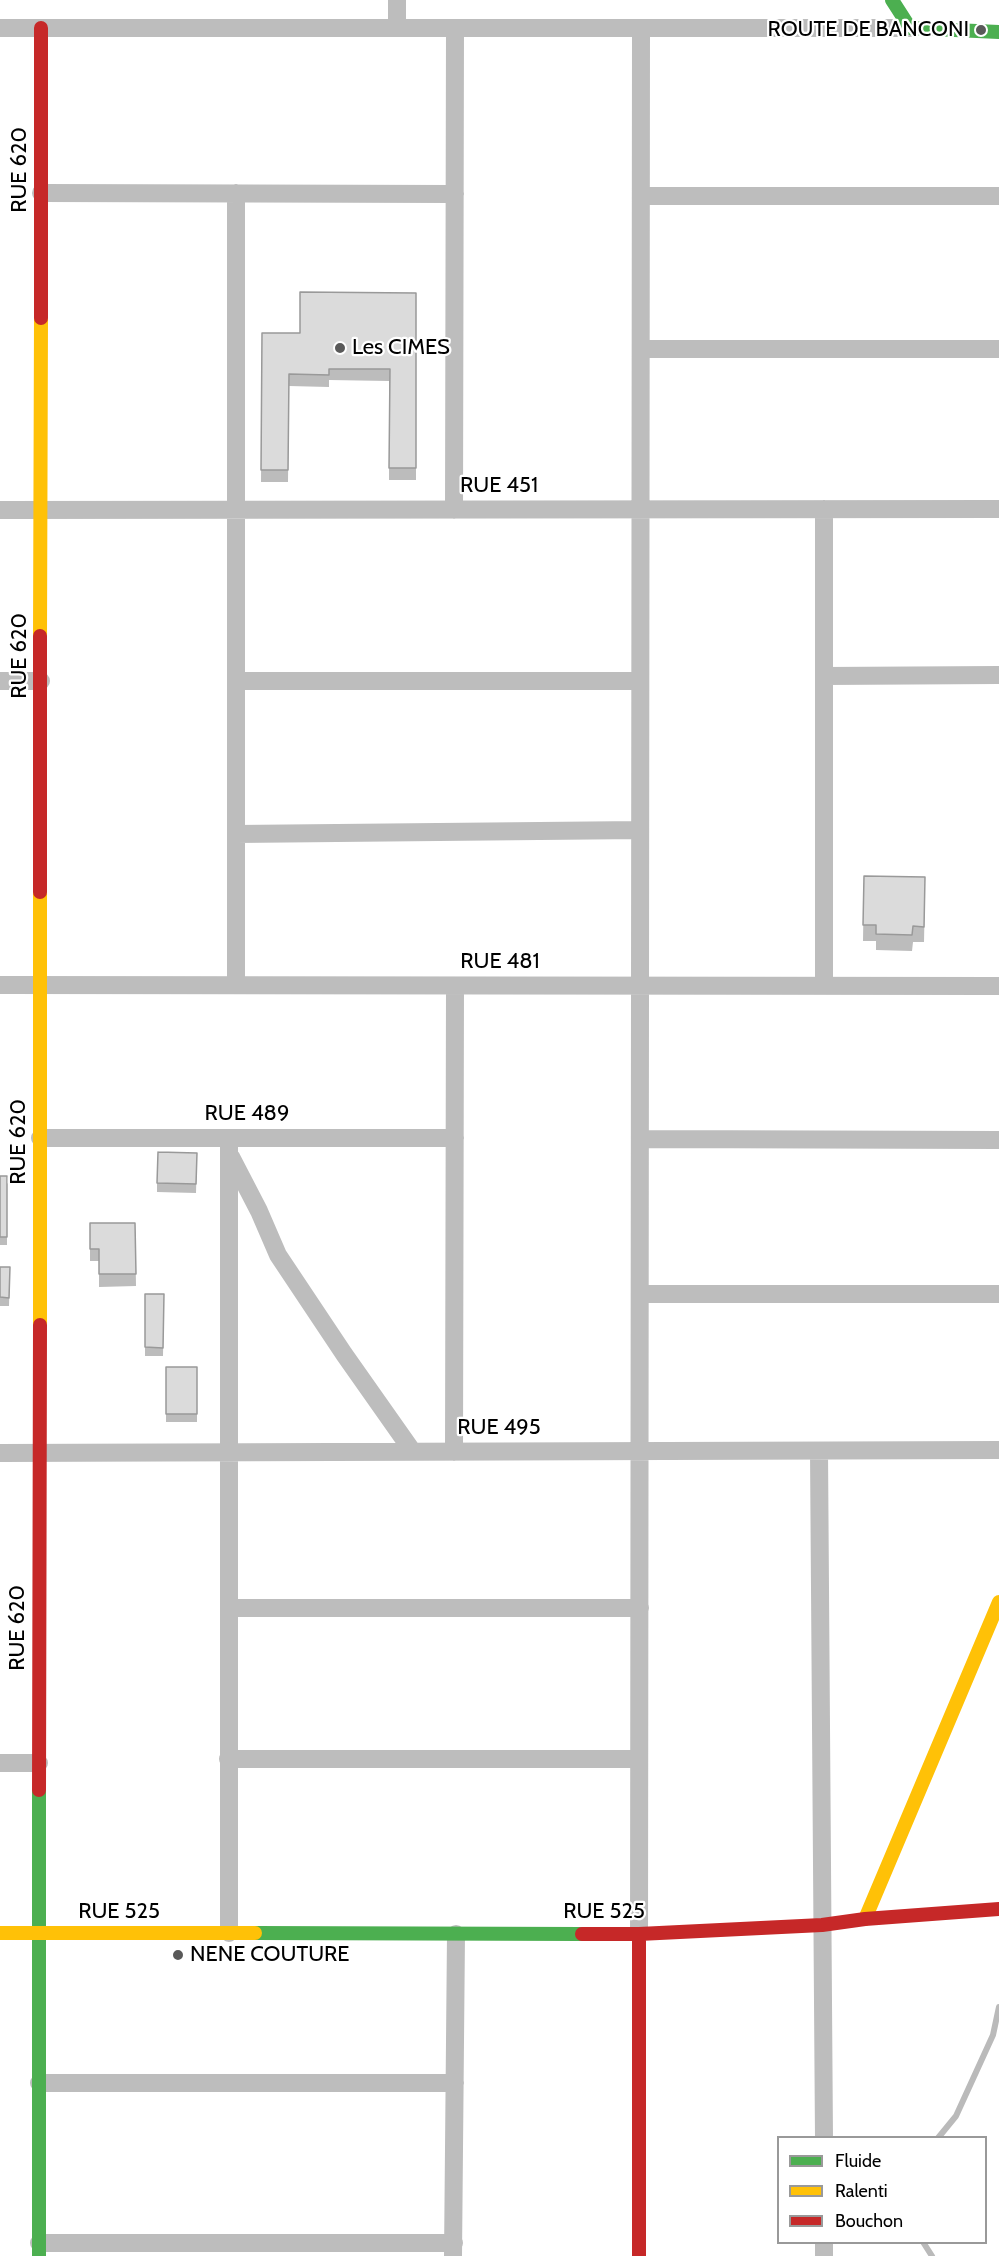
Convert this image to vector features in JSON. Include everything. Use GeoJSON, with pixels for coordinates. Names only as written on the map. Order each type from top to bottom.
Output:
{"type":"FeatureCollection","features":[{"type":"Feature","properties":{"kind":"street"},"geometry":{"type":"LineString","coordinates":[[397,0],[397,28]]}},
{"type":"Feature","properties":{"kind":"street"},"geometry":{"type":"LineString","coordinates":[[892,0],[910,28]]}},
{"type":"Feature","properties":{"kind":"street"},"geometry":{"type":"LineString","coordinates":[[0,28],[910,28],[999,32]]}},
{"type":"Feature","properties":{"kind":"street","name":"RUE 620"},"geometry":{"type":"LineString","coordinates":[[39,2250],[41,28]]}},
{"type":"Feature","properties":{"kind":"street"},"geometry":{"type":"LineString","coordinates":[[454,510],[455,28]]}},
{"type":"Feature","properties":{"kind":"street"},"geometry":{"type":"LineString","coordinates":[[639,2256],[641,28]]}},
{"type":"Feature","properties":{"kind":"street"},"geometry":{"type":"LineString","coordinates":[[41,193],[455,194]]}},
{"type":"Feature","properties":{"kind":"street"},"geometry":{"type":"LineString","coordinates":[[236,194],[236,985]]}},
{"type":"Feature","properties":{"kind":"street"},"geometry":{"type":"LineString","coordinates":[[641,196],[999,196]]}},
{"type":"Feature","properties":{"kind":"street"},"geometry":{"type":"LineString","coordinates":[[641,349],[999,349]]}},
{"type":"Feature","properties":{"kind":"street","name":"RUE 451"},"geometry":{"type":"LineString","coordinates":[[0,510],[999,508]]}},
{"type":"Feature","properties":{"kind":"street"},"geometry":{"type":"LineString","coordinates":[[824,509],[824,986]]}},
{"type":"Feature","properties":{"kind":"street"},"geometry":{"type":"LineString","coordinates":[[824,676],[999,675]]}},
{"type":"Feature","properties":{"kind":"street"},"geometry":{"type":"LineString","coordinates":[[0,681],[41,681]]}},
{"type":"Feature","properties":{"kind":"street"},"geometry":{"type":"LineString","coordinates":[[236,681],[640,681]]}},
{"type":"Feature","properties":{"kind":"street"},"geometry":{"type":"LineString","coordinates":[[236,834],[640,830]]}},
{"type":"Feature","properties":{"kind":"street","name":"RUE 481"},"geometry":{"type":"LineString","coordinates":[[0,985],[999,986]]}},
{"type":"Feature","properties":{"kind":"street"},"geometry":{"type":"LineString","coordinates":[[454,1452],[455,986]]}},
{"type":"Feature","properties":{"kind":"street","name":"RUE 489"},"geometry":{"type":"LineString","coordinates":[[40,1138],[229,1146],[455,1138]]}},
{"type":"Feature","properties":{"kind":"street"},"geometry":{"type":"LineString","coordinates":[[640,1139],[999,1140]]}},
{"type":"Feature","properties":{"kind":"street"},"geometry":{"type":"LineString","coordinates":[[229,1146],[278,1255],[413,1452]]}},
{"type":"Feature","properties":{"kind":"street"},"geometry":{"type":"LineString","coordinates":[[228,1933],[229,1146]]}},
{"type":"Feature","properties":{"kind":"street"},"geometry":{"type":"LineString","coordinates":[[640,1294],[999,1294]]}},
{"type":"Feature","properties":{"kind":"street","name":"RUE 495"},"geometry":{"type":"LineString","coordinates":[[0,1452],[999,1450]]}},
{"type":"Feature","properties":{"kind":"street"},"geometry":{"type":"LineString","coordinates":[[819,1451],[824,2136]]}},
{"type":"Feature","properties":{"kind":"street"},"geometry":{"type":"LineString","coordinates":[[865,1919],[999,1602]]}},
{"type":"Feature","properties":{"kind":"street"},"geometry":{"type":"LineString","coordinates":[[229,1608],[640,1608]]}},
{"type":"Feature","properties":{"kind":"street"},"geometry":{"type":"LineString","coordinates":[[228,1759],[639,1759]]}},
{"type":"Feature","properties":{"kind":"street"},"geometry":{"type":"LineString","coordinates":[[0,1763],[39,1763]]}},
{"type":"Feature","properties":{"kind":"street","name":"RUE 525"},"geometry":{"type":"LineString","coordinates":[[0,1933],[639,1934],[822,1925],[865,1919],[999,1909]]}},
{"type":"Feature","properties":{"kind":"street"},"geometry":{"type":"LineString","coordinates":[[39,2250],[454,2250],[456,1934]]}},
{"type":"Feature","properties":{"kind":"street"},"geometry":{"type":"LineString","coordinates":[[39,2083],[455,2083]]}},
{"type":"Feature","properties":{"kind":"building"},"geometry":{"type":"Polygon","coordinates":[[[300,292],[416,293],[416,468],[389,468],[390,369],[329,369],[329,375],[289,374],[288,470],[261,470],[262,333],[300,333],[300,292]]]}},
{"type":"Feature","properties":{"kind":"building"},"geometry":{"type":"Polygon","coordinates":[[[864,876],[925,877],[924,927],[913,926],[912,935],[876,934],[876,925],[863,925],[864,876]]]}},
{"type":"Feature","properties":{"kind":"building"},"geometry":{"type":"Polygon","coordinates":[[[158,1152],[197,1153],[196,1184],[157,1183],[158,1152]]]}},
{"type":"Feature","properties":{"kind":"building"},"geometry":{"type":"Polygon","coordinates":[[[0,1176],[7,1176],[7,1237],[0,1237],[0,1176]]]}},
{"type":"Feature","properties":{"kind":"building"},"geometry":{"type":"Polygon","coordinates":[[[90,1223],[135,1223],[136,1274],[99,1274],[99,1249],[90,1249],[90,1223]]]}},
{"type":"Feature","properties":{"kind":"building"},"geometry":{"type":"Polygon","coordinates":[[[0,1267],[10,1267],[9,1298],[0,1297],[0,1267]]]}},
{"type":"Feature","properties":{"kind":"building"},"geometry":{"type":"Polygon","coordinates":[[[145,1294],[164,1294],[163,1348],[145,1347],[145,1294]]]}},
{"type":"Feature","properties":{"kind":"building"},"geometry":{"type":"Polygon","coordinates":[[[166,1367],[197,1367],[197,1414],[166,1414],[166,1367]]]}},
{"type":"Feature","properties":{"kind":"waterway"},"geometry":{"type":"LineString","coordinates":[[940,2136],[956,2116],[993,2035],[999,2007]]}},
{"type":"Feature","properties":{"kind":"waterway"},"geometry":{"type":"LineString","coordinates":[[924,2244],[932,2256]]}},
{"type":"Feature","properties":{"kind":"traffic: fast"},"geometry":{"type":"LineString","coordinates":[[892,0],[910,28],[999,32]]}},
{"type":"Feature","properties":{"kind":"traffic: fast"},"geometry":{"type":"LineString","coordinates":[[39,1790],[39,2256]]}},
{"type":"Feature","properties":{"kind":"traffic: fast"},"geometry":{"type":"LineString","coordinates":[[255,1933],[582,1934]]}},
{"type":"Feature","properties":{"kind":"traffic: slow"},"geometry":{"type":"LineString","coordinates":[[40,636],[41,318]]}},
{"type":"Feature","properties":{"kind":"traffic: slow"},"geometry":{"type":"LineString","coordinates":[[40,892],[40,1325]]}},
{"type":"Feature","properties":{"kind":"traffic: slow"},"geometry":{"type":"LineString","coordinates":[[865,1919],[999,1602]]}},
{"type":"Feature","properties":{"kind":"traffic: slow"},"geometry":{"type":"LineString","coordinates":[[0,1933],[255,1933]]}},
{"type":"Feature","properties":{"kind":"traffic: jam"},"geometry":{"type":"LineString","coordinates":[[41,28],[41,318]]}},
{"type":"Feature","properties":{"kind":"traffic: jam"},"geometry":{"type":"LineString","coordinates":[[40,636],[40,892]]}},
{"type":"Feature","properties":{"kind":"traffic: jam"},"geometry":{"type":"LineString","coordinates":[[39,1790],[40,1325]]}},
{"type":"Feature","properties":{"kind":"traffic: jam"},"geometry":{"type":"LineString","coordinates":[[582,1934],[639,1934],[822,1925],[865,1919],[999,1909]]}},
{"type":"Feature","properties":{"kind":"traffic: jam"},"geometry":{"type":"LineString","coordinates":[[639,1934],[639,2256]]}},
{"type":"Feature","properties":{"kind":"place","name":"ROUTE DE BANCONI"},"geometry":{"type":"Point","coordinates":[981,30]}},
{"type":"Feature","properties":{"kind":"place","name":"Les CIMES"},"geometry":{"type":"Point","coordinates":[340,348]}},
{"type":"Feature","properties":{"kind":"place","name":"NENE COUTURE"},"geometry":{"type":"Point","coordinates":[178,1955]}}]}
